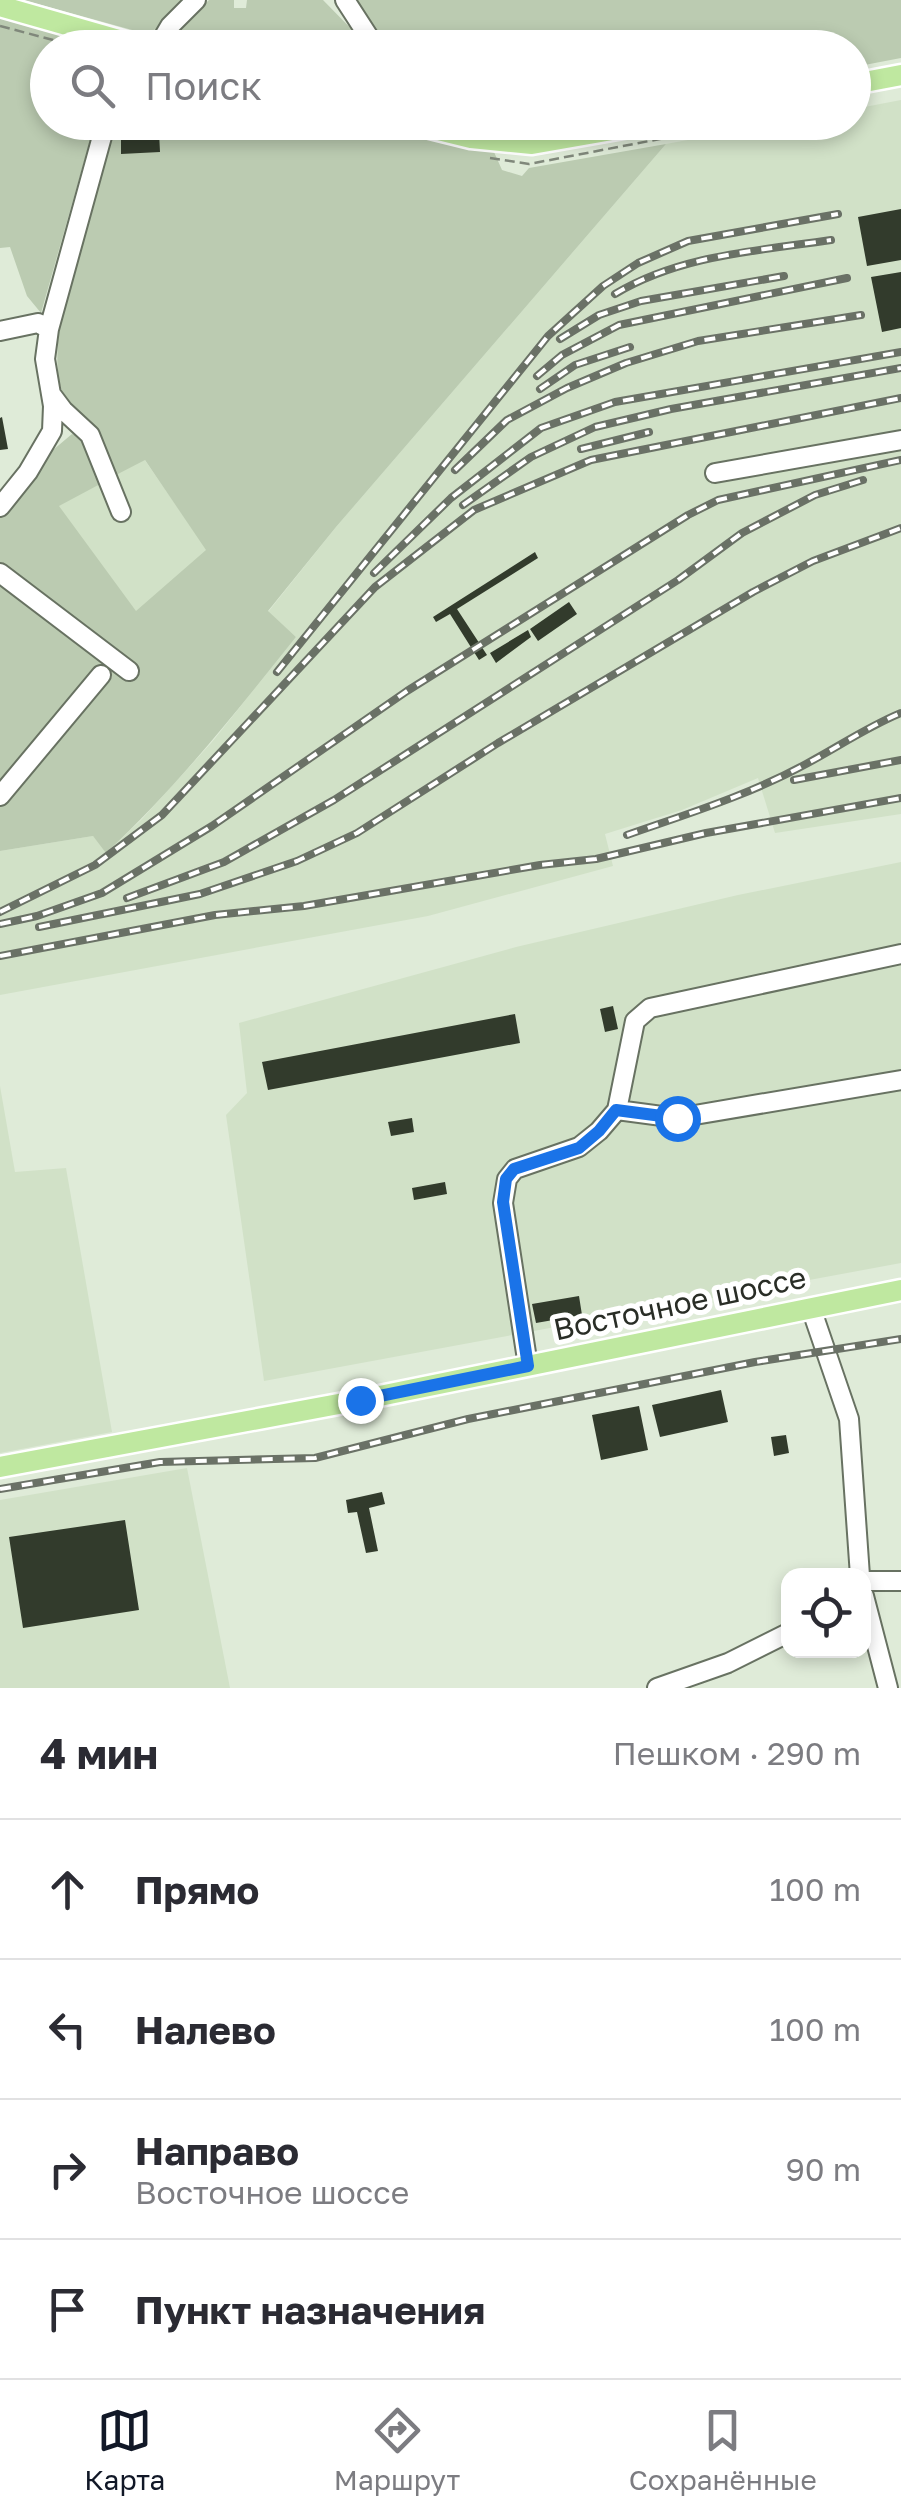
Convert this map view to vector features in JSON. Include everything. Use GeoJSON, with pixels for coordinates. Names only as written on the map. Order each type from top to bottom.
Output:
{"type":"FeatureCollection","features":[{"type":"Feature","properties":{"kind":"main road"},"geometry":{"type":"LineString","coordinates":[[4,10],[79,30]]}},
{"type":"Feature","properties":{"kind":"main road"},"geometry":{"type":"LineString","coordinates":[[871,81],[901,75]]}},
{"type":"Feature","properties":{"kind":"main road"},"geometry":{"type":"LineString","coordinates":[[491,140],[532,144],[555,140]]}},
{"type":"Feature","properties":{"kind":"main road","name":"Восточное шоссе"},"geometry":{"type":"LineString","coordinates":[[0,1467],[901,1290]]}},
{"type":"Feature","properties":{"kind":"street"},"geometry":{"type":"LineString","coordinates":[[168,30],[196,0]]}},
{"type":"Feature","properties":{"kind":"street"},"geometry":{"type":"LineString","coordinates":[[345,0],[364,30]]}},
{"type":"Feature","properties":{"kind":"street"},"geometry":{"type":"LineString","coordinates":[[0,507],[28,472],[52,431],[45,359],[49,329],[101,140]]}},
{"type":"Feature","properties":{"kind":"street"},"geometry":{"type":"LineString","coordinates":[[0,331],[38,322],[49,329]]}},
{"type":"Feature","properties":{"kind":"street"},"geometry":{"type":"LineString","coordinates":[[50,393],[90,434],[121,512]]}},
{"type":"Feature","properties":{"kind":"street"},"geometry":{"type":"LineString","coordinates":[[716,473],[901,440]]}},
{"type":"Feature","properties":{"kind":"street"},"geometry":{"type":"LineString","coordinates":[[0,572],[128,671]]}},
{"type":"Feature","properties":{"kind":"street"},"geometry":{"type":"LineString","coordinates":[[0,796],[101,676]]}},
{"type":"Feature","properties":{"kind":"street"},"geometry":{"type":"LineString","coordinates":[[528,1366],[503,1202],[506,1179],[514,1169],[579,1148],[599,1131],[616,1110],[635,1021],[650,1008],[901,954]]}},
{"type":"Feature","properties":{"kind":"street"},"geometry":{"type":"LineString","coordinates":[[616,1110],[677,1118],[901,1080]]}},
{"type":"Feature","properties":{"kind":"street"},"geometry":{"type":"LineString","coordinates":[[811,1308],[850,1419],[861,1568]]}},
{"type":"Feature","properties":{"kind":"street"},"geometry":{"type":"LineString","coordinates":[[851,1568],[859,1548]]}},
{"type":"Feature","properties":{"kind":"street"},"geometry":{"type":"LineString","coordinates":[[871,1579],[901,1582]]}},
{"type":"Feature","properties":{"kind":"street"},"geometry":{"type":"LineString","coordinates":[[871,1623],[888,1688]]}},
{"type":"Feature","properties":{"kind":"street"},"geometry":{"type":"LineString","coordinates":[[657,1688],[728,1663],[781,1636]]}},
{"type":"Feature","properties":{"kind":"path"},"geometry":{"type":"LineString","coordinates":[[4,10],[42,30]]}},
{"type":"Feature","properties":{"kind":"shaded area"},"geometry":{"type":"Polygon","coordinates":[[[23,0],[185,0],[157,29],[132,30],[23,0]]]}},
{"type":"Feature","properties":{"kind":"shaded area"},"geometry":{"type":"Polygon","coordinates":[[[209,0],[234,0],[234,8],[246,8],[247,0],[323,0],[352,30],[178,30],[209,0]]]}},
{"type":"Feature","properties":{"kind":"shaded area"},"geometry":{"type":"Polygon","coordinates":[[[354,0],[901,0],[901,58],[871,64],[871,30],[374,30],[354,0]]]}},
{"type":"Feature","properties":{"kind":"shaded area"},"geometry":{"type":"Polygon","coordinates":[[[0,15],[58,30],[30,30],[30,140],[90,140],[41,313],[27,296],[10,247],[0,248],[0,15]]]}},
{"type":"Feature","properties":{"kind":"shaded area"},"geometry":{"type":"Polygon","coordinates":[[[901,100],[901,814],[775,833],[758,778],[682,810],[605,834],[613,866],[428,916],[0,995],[0,851],[93,836],[107,852],[141,820],[212,742],[296,637],[268,612],[336,527],[666,144],[688,140],[871,140],[871,106],[901,100]]]}},
{"type":"Feature","properties":{"kind":"shaded area"},"geometry":{"type":"Polygon","coordinates":[[[109,140],[453,140],[494,152],[502,170],[522,176],[529,168],[666,144],[268,611],[296,637],[157,802],[106,853],[93,836],[0,851],[0,517],[47,455],[72,434],[82,438],[102,483],[59,506],[136,611],[206,550],[145,460],[114,476],[62,391],[57,366],[59,334],[84,220],[109,140]]]}},
{"type":"Feature","properties":{"kind":"shaded area"},"geometry":{"type":"Polygon","coordinates":[[[144,459],[207,550],[136,612],[58,506],[144,459]]]}},
{"type":"Feature","properties":{"kind":"shaded area"},"geometry":{"type":"Polygon","coordinates":[[[901,862],[901,1263],[264,1381],[226,1115],[247,1093],[239,1023],[516,947],[901,862]]]}},
{"type":"Feature","properties":{"kind":"shaded area"},"geometry":{"type":"Polygon","coordinates":[[[0,1086],[15,1172],[66,1168],[112,1432],[0,1453],[0,1086]]]}},
{"type":"Feature","properties":{"kind":"shaded area"},"geometry":{"type":"Polygon","coordinates":[[[187,1468],[230,1688],[0,1688],[0,1500],[187,1468]]]}},
{"type":"Feature","properties":{"kind":"building"},"geometry":{"type":"Polygon","coordinates":[[[121,140],[159,140],[160,152],[121,154],[121,140]]]}},
{"type":"Feature","properties":{"kind":"building"},"geometry":{"type":"Polygon","coordinates":[[[901,209],[901,260],[867,266],[858,217],[901,209]]]}},
{"type":"Feature","properties":{"kind":"building"},"geometry":{"type":"Polygon","coordinates":[[[901,272],[901,328],[882,332],[871,277],[901,272]]]}},
{"type":"Feature","properties":{"kind":"building"},"geometry":{"type":"Polygon","coordinates":[[[0,418],[8,449],[0,450],[0,418]]]}},
{"type":"Feature","properties":{"kind":"building"},"geometry":{"type":"Polygon","coordinates":[[[535,552],[538,558],[457,609],[487,655],[479,660],[450,614],[436,622],[433,617],[535,552]]]}},
{"type":"Feature","properties":{"kind":"building"},"geometry":{"type":"Polygon","coordinates":[[[569,602],[577,614],[538,641],[530,629],[569,602]]]}},
{"type":"Feature","properties":{"kind":"building"},"geometry":{"type":"Polygon","coordinates":[[[528,630],[531,637],[496,663],[490,653],[528,630]]]}},
{"type":"Feature","properties":{"kind":"building"},"geometry":{"type":"Polygon","coordinates":[[[613,1006],[618,1029],[605,1032],[600,1009],[613,1006]]]}},
{"type":"Feature","properties":{"kind":"building"},"geometry":{"type":"Polygon","coordinates":[[[515,1014],[520,1043],[268,1090],[262,1062],[515,1014]]]}},
{"type":"Feature","properties":{"kind":"building"},"geometry":{"type":"Polygon","coordinates":[[[412,1118],[414,1132],[391,1136],[388,1122],[412,1118]]]}},
{"type":"Feature","properties":{"kind":"building"},"geometry":{"type":"Polygon","coordinates":[[[445,1182],[447,1194],[414,1200],[412,1188],[445,1182]]]}},
{"type":"Feature","properties":{"kind":"building"},"geometry":{"type":"Polygon","coordinates":[[[579,1296],[582,1315],[536,1323],[532,1304],[579,1296]]]}},
{"type":"Feature","properties":{"kind":"building"},"geometry":{"type":"Polygon","coordinates":[[[721,1390],[728,1422],[660,1437],[652,1405],[721,1390]]]}},
{"type":"Feature","properties":{"kind":"building"},"geometry":{"type":"Polygon","coordinates":[[[639,1406],[648,1450],[601,1460],[592,1415],[639,1406]]]}},
{"type":"Feature","properties":{"kind":"building"},"geometry":{"type":"Polygon","coordinates":[[[786,1435],[789,1453],[774,1456],[771,1437],[786,1435]]]}},
{"type":"Feature","properties":{"kind":"building"},"geometry":{"type":"Polygon","coordinates":[[[382,1492],[385,1504],[369,1508],[378,1551],[366,1553],[357,1512],[348,1513],[346,1500],[382,1492]]]}},
{"type":"Feature","properties":{"kind":"building"},"geometry":{"type":"Polygon","coordinates":[[[125,1520],[139,1610],[23,1628],[9,1537],[125,1520]]]}},
{"type":"Feature","properties":{"kind":"railway"},"geometry":{"type":"LineString","coordinates":[[277,672],[548,336],[603,286],[638,263],[688,241],[838,214]]}},
{"type":"Feature","properties":{"kind":"railway"},"geometry":{"type":"LineString","coordinates":[[615,294],[692,263],[831,240]]}},
{"type":"Feature","properties":{"kind":"railway"},"geometry":{"type":"LineString","coordinates":[[560,339],[599,315],[641,301],[784,276]]}},
{"type":"Feature","properties":{"kind":"railway"},"geometry":{"type":"LineString","coordinates":[[537,376],[562,355],[619,325],[847,278]]}},
{"type":"Feature","properties":{"kind":"railway"},"geometry":{"type":"LineString","coordinates":[[455,470],[507,420],[626,363],[698,341],[861,315]]}},
{"type":"Feature","properties":{"kind":"railway"},"geometry":{"type":"LineString","coordinates":[[540,389],[575,365],[630,347]]}},
{"type":"Feature","properties":{"kind":"railway"},"geometry":{"type":"LineString","coordinates":[[374,573],[451,498],[541,428],[615,402],[901,352]]}},
{"type":"Feature","properties":{"kind":"railway"},"geometry":{"type":"LineString","coordinates":[[463,505],[531,457],[595,427],[671,409],[901,368]]}},
{"type":"Feature","properties":{"kind":"railway"},"geometry":{"type":"LineString","coordinates":[[0,912],[95,865],[162,815],[375,587],[474,510],[591,460],[901,398]]}},
{"type":"Feature","properties":{"kind":"railway"},"geometry":{"type":"LineString","coordinates":[[581,449],[649,432]]}},
{"type":"Feature","properties":{"kind":"railway"},"geometry":{"type":"LineString","coordinates":[[0,924],[37,916],[102,893],[212,826],[407,691],[688,515],[718,500],[901,460]]}},
{"type":"Feature","properties":{"kind":"railway"},"geometry":{"type":"LineString","coordinates":[[127,898],[224,862],[334,800],[678,580],[742,533],[815,495],[863,480]]}},
{"type":"Feature","properties":{"kind":"railway"},"geometry":{"type":"LineString","coordinates":[[39,927],[200,894],[297,861],[357,833],[498,743],[753,592],[813,561],[901,528]]}},
{"type":"Feature","properties":{"kind":"railway"},"geometry":{"type":"LineString","coordinates":[[627,835],[762,785],[901,713]]}},
{"type":"Feature","properties":{"kind":"railway"},"geometry":{"type":"LineString","coordinates":[[794,780],[901,760]]}},
{"type":"Feature","properties":{"kind":"railway"},"geometry":{"type":"LineString","coordinates":[[0,956],[215,915],[304,906],[596,859],[706,833],[901,798]]}},
{"type":"Feature","properties":{"kind":"railway"},"geometry":{"type":"LineString","coordinates":[[0,1489],[160,1462],[315,1458],[468,1419],[755,1362],[901,1339]]}},
{"type":"Feature","properties":{"kind":"route"},"geometry":{"type":"LineString","coordinates":[[360,1400],[528,1366],[503,1202],[506,1179],[514,1169],[537,1159],[579,1148],[616,1110],[677,1118]]}}]}
